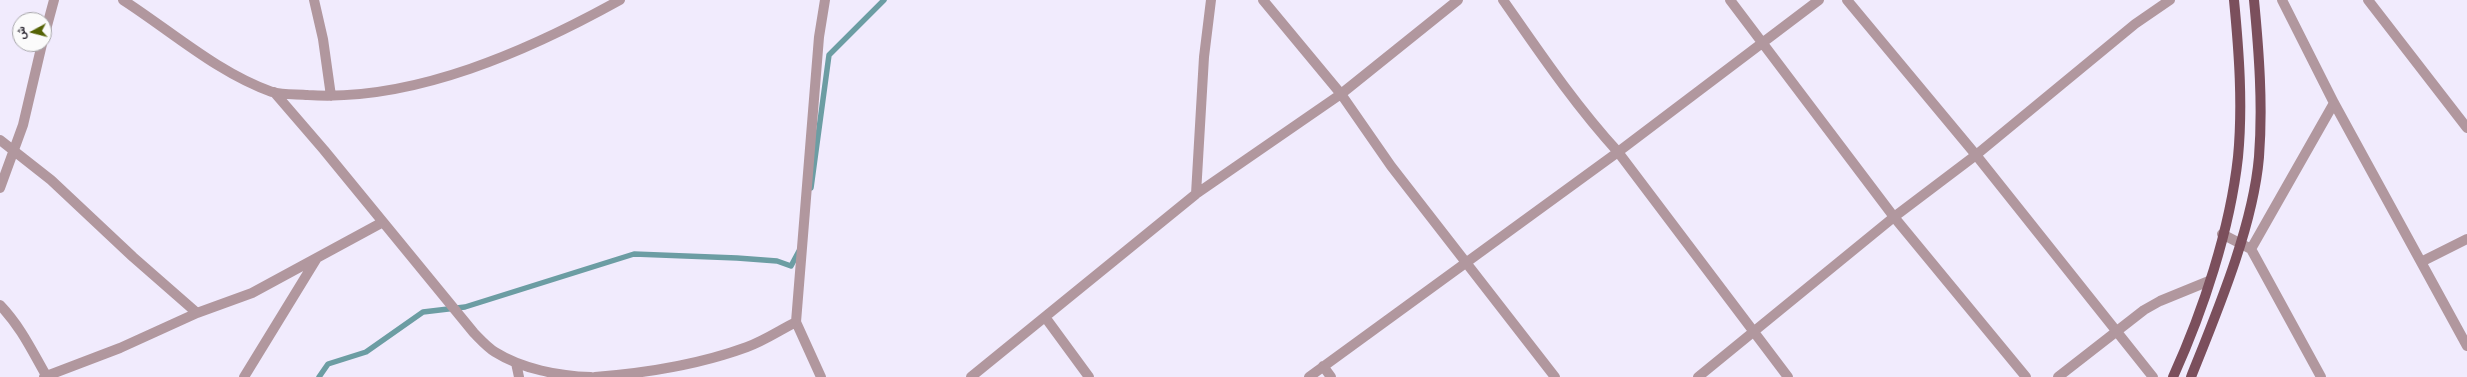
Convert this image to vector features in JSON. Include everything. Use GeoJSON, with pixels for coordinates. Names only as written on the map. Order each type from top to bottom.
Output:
{"type":"FeatureCollection","features":[{"type":"Feature","properties":{"kind":"main road"},"geometry":{"type":"LineString","coordinates":[[2173,377],[2209,281],[2222,234],[2238,158],[2240,119],[2234,0]]}},
{"type":"Feature","properties":{"kind":"main road"},"geometry":{"type":"LineString","coordinates":[[2191,377],[2251,208],[2259,158],[2260,64],[2254,0]]}},
{"type":"Feature","properties":{"kind":"street"},"geometry":{"type":"LineString","coordinates":[[51,12],[54,0]]}},
{"type":"Feature","properties":{"kind":"street"},"geometry":{"type":"LineString","coordinates":[[123,0],[188,45],[235,74],[274,92],[332,96],[369,94],[429,81],[518,51],[582,21],[620,0]]}},
{"type":"Feature","properties":{"kind":"street"},"geometry":{"type":"LineString","coordinates":[[314,0],[323,39],[332,96]]}},
{"type":"Feature","properties":{"kind":"street"},"geometry":{"type":"LineString","coordinates":[[821,377],[796,322],[819,37],[825,0]]}},
{"type":"Feature","properties":{"kind":"street"},"geometry":{"type":"LineString","coordinates":[[1196,194],[1204,57],[1211,0]]}},
{"type":"Feature","properties":{"kind":"street"},"geometry":{"type":"LineString","coordinates":[[1263,0],[1341,94],[1391,166],[1555,377]]}},
{"type":"Feature","properties":{"kind":"street"},"geometry":{"type":"LineString","coordinates":[[970,377],[1196,194],[1341,94],[1458,0]]}},
{"type":"Feature","properties":{"kind":"street"},"geometry":{"type":"LineString","coordinates":[[1503,0],[1556,77],[1589,120],[1618,152],[1755,331],[1788,377]]}},
{"type":"Feature","properties":{"kind":"street"},"geometry":{"type":"LineString","coordinates":[[1730,0],[1894,217],[2026,377]]}},
{"type":"Feature","properties":{"kind":"street"},"geometry":{"type":"LineString","coordinates":[[1309,377],[1618,152],[1820,0]]}},
{"type":"Feature","properties":{"kind":"street"},"geometry":{"type":"LineString","coordinates":[[1847,0],[1976,155],[2154,377]]}},
{"type":"Feature","properties":{"kind":"street"},"geometry":{"type":"LineString","coordinates":[[1698,377],[1894,217],[1976,155],[2134,24],[2170,0]]}},
{"type":"Feature","properties":{"kind":"street"},"geometry":{"type":"LineString","coordinates":[[2282,0],[2334,103],[2467,346]]}},
{"type":"Feature","properties":{"kind":"street"},"geometry":{"type":"LineString","coordinates":[[2368,0],[2467,128]]}},
{"type":"Feature","properties":{"kind":"street"},"geometry":{"type":"LineString","coordinates":[[0,188],[23,124],[40,52]]}},
{"type":"Feature","properties":{"kind":"street"},"geometry":{"type":"LineString","coordinates":[[274,92],[474,333],[494,351],[516,363],[566,376],[591,377]]}},
{"type":"Feature","properties":{"kind":"street"},"geometry":{"type":"LineString","coordinates":[[2251,249],[2334,103]]}},
{"type":"Feature","properties":{"kind":"street"},"geometry":{"type":"LineString","coordinates":[[0,140],[51,180],[133,257],[197,313]]}},
{"type":"Feature","properties":{"kind":"street"},"geometry":{"type":"LineString","coordinates":[[0,305],[13,318],[34,350],[46,377],[120,348],[197,313],[252,293],[383,222]]}},
{"type":"Feature","properties":{"kind":"street"},"geometry":{"type":"LineString","coordinates":[[2222,234],[2251,249],[2321,377]]}},
{"type":"Feature","properties":{"kind":"street"},"geometry":{"type":"LineString","coordinates":[[2421,262],[2467,239]]}},
{"type":"Feature","properties":{"kind":"street"},"geometry":{"type":"LineString","coordinates":[[244,377],[318,257]]}},
{"type":"Feature","properties":{"kind":"street"},"geometry":{"type":"LineString","coordinates":[[2058,377],[2144,310],[2160,301],[2209,281]]}},
{"type":"Feature","properties":{"kind":"street"},"geometry":{"type":"LineString","coordinates":[[1045,317],[1089,377]]}},
{"type":"Feature","properties":{"kind":"street"},"geometry":{"type":"LineString","coordinates":[[595,377],[634,374],[691,364],[748,347],[796,322]]}},
{"type":"Feature","properties":{"kind":"street"},"geometry":{"type":"LineString","coordinates":[[516,363],[519,377]]}},
{"type":"Feature","properties":{"kind":"street"},"geometry":{"type":"LineString","coordinates":[[1323,366],[1331,377]]}},
{"type":"Feature","properties":{"kind":"waterway"},"geometry":{"type":"LineString","coordinates":[[811,188],[829,55],[884,0]]}},
{"type":"Feature","properties":{"kind":"waterway"},"geometry":{"type":"LineString","coordinates":[[319,377],[328,364],[366,352],[423,312],[465,307],[634,254],[777,261],[791,266],[799,251]]}}]}
